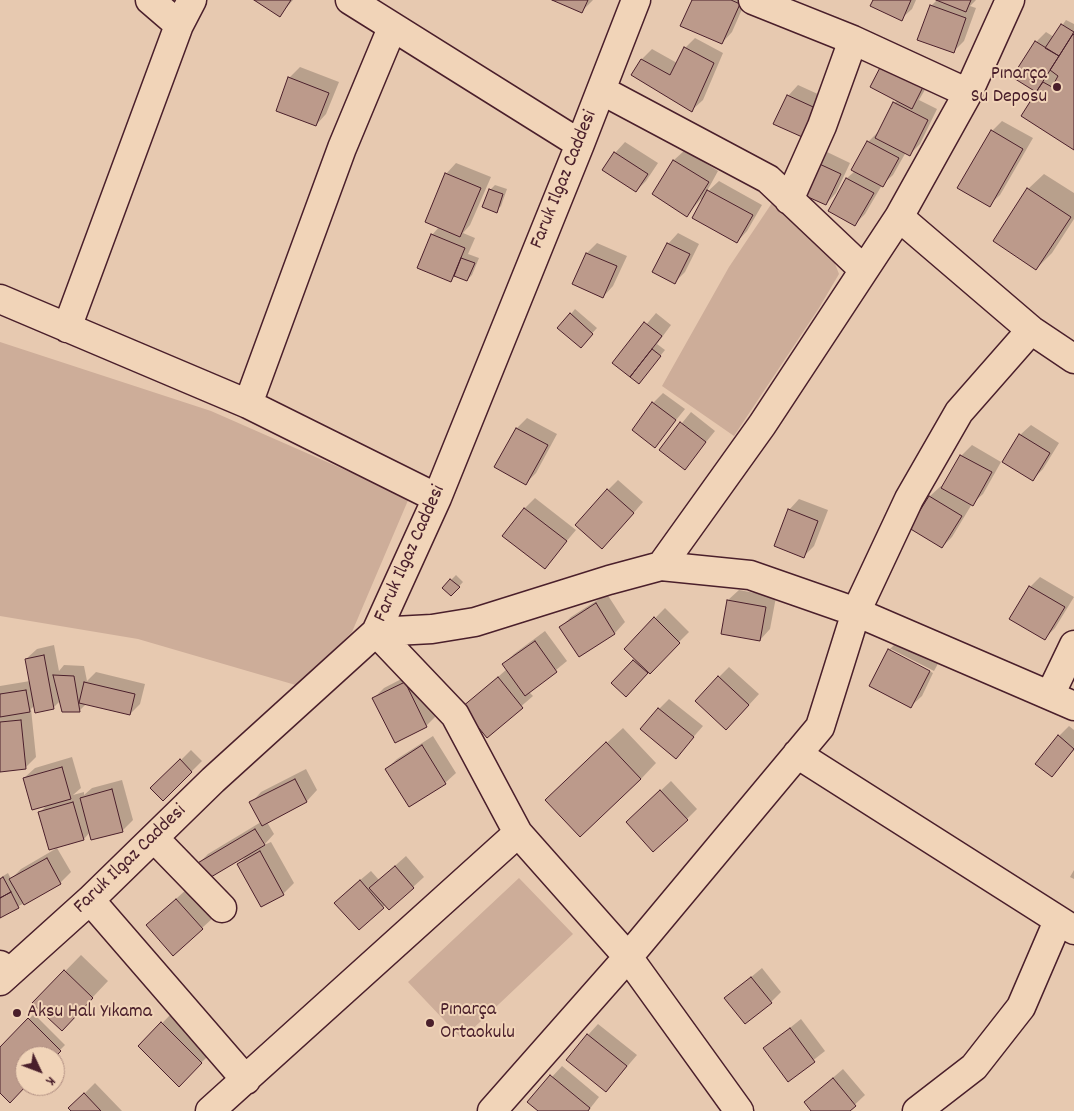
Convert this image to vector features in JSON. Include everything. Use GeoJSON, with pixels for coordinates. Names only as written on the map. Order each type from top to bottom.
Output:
{"type":"FeatureCollection","features":[{"type":"Feature","properties":{"kind":"street"},"geometry":{"type":"LineString","coordinates":[[150,0],[179,25]]}},
{"type":"Feature","properties":{"kind":"street"},"geometry":{"type":"LineString","coordinates":[[67,328],[179,25],[192,0]]}},
{"type":"Feature","properties":{"kind":"street"},"geometry":{"type":"LineString","coordinates":[[350,0],[580,144]]}},
{"type":"Feature","properties":{"kind":"street","name":"Faruk Ilgaz Caddesi"},"geometry":{"type":"LineString","coordinates":[[2,974],[90,900],[213,780],[376,632],[437,498],[636,0]]}},
{"type":"Feature","properties":{"kind":"street"},"geometry":{"type":"LineString","coordinates":[[754,0],[853,40],[968,93]]}},
{"type":"Feature","properties":{"kind":"street"},"geometry":{"type":"LineString","coordinates":[[661,566],[762,425],[899,217],[968,93],[1010,0]]}},
{"type":"Feature","properties":{"kind":"street"},"geometry":{"type":"LineString","coordinates":[[248,404],[342,148],[392,28]]}},
{"type":"Feature","properties":{"kind":"street"},"geometry":{"type":"LineString","coordinates":[[789,200],[822,126],[853,40]]}},
{"type":"Feature","properties":{"kind":"street"},"geometry":{"type":"LineString","coordinates":[[601,90],[768,179],[864,270]]}},
{"type":"Feature","properties":{"kind":"street"},"geometry":{"type":"LineString","coordinates":[[899,217],[1031,330],[1074,359]]}},
{"type":"Feature","properties":{"kind":"street"},"geometry":{"type":"LineString","coordinates":[[0,299],[248,404],[437,498]]}},
{"type":"Feature","properties":{"kind":"street"},"geometry":{"type":"LineString","coordinates":[[492,1111],[628,957],[820,727],[856,612],[909,499],[959,412],[1031,330]]}},
{"type":"Feature","properties":{"kind":"street"},"geometry":{"type":"LineString","coordinates":[[376,632],[432,629],[475,622],[609,580],[661,566],[750,575],[856,612],[1050,694],[1074,706]]}},
{"type":"Feature","properties":{"kind":"street"},"geometry":{"type":"LineString","coordinates":[[376,632],[455,715],[518,833],[628,957],[739,1111]]}},
{"type":"Feature","properties":{"kind":"street"},"geometry":{"type":"LineString","coordinates":[[1050,694],[1074,645]]}},
{"type":"Feature","properties":{"kind":"street"},"geometry":{"type":"LineString","coordinates":[[797,754],[1066,925],[1021,1007],[974,1067],[917,1111]]}},
{"type":"Feature","properties":{"kind":"street"},"geometry":{"type":"LineString","coordinates":[[210,1111],[518,833]]}},
{"type":"Feature","properties":{"kind":"street"},"geometry":{"type":"LineString","coordinates":[[154,838],[222,908]]}},
{"type":"Feature","properties":{"kind":"street"},"geometry":{"type":"LineString","coordinates":[[90,900],[246,1080]]}},
{"type":"Feature","properties":{"kind":"shaded area"},"geometry":{"type":"Polygon","coordinates":[[[774,200],[832,256],[839,274],[819,308],[734,436],[662,386],[729,267],[774,200]]]}},
{"type":"Feature","properties":{"kind":"shaded area"},"geometry":{"type":"Polygon","coordinates":[[[0,342],[211,411],[409,498],[352,632],[299,686],[138,639],[0,616],[0,342]]]}},
{"type":"Feature","properties":{"kind":"shaded area"},"geometry":{"type":"Polygon","coordinates":[[[519,878],[573,934],[462,1039],[408,982],[519,878]]]}},
{"type":"Feature","properties":{"kind":"building"},"geometry":{"type":"Polygon","coordinates":[[[254,0],[291,0],[280,17],[254,0]]]}},
{"type":"Feature","properties":{"kind":"building"},"geometry":{"type":"Polygon","coordinates":[[[552,0],[588,0],[582,13],[552,0]]]}},
{"type":"Feature","properties":{"kind":"building"},"geometry":{"type":"Polygon","coordinates":[[[692,0],[731,0],[740,4],[722,44],[680,26],[692,0]]]}},
{"type":"Feature","properties":{"kind":"building"},"geometry":{"type":"Polygon","coordinates":[[[873,0],[911,0],[902,21],[870,6],[873,0]]]}},
{"type":"Feature","properties":{"kind":"building"},"geometry":{"type":"Polygon","coordinates":[[[936,0],[971,0],[966,12],[936,0]]]}},
{"type":"Feature","properties":{"kind":"building"},"geometry":{"type":"Polygon","coordinates":[[[930,5],[966,18],[954,53],[917,40],[930,5]]]}},
{"type":"Feature","properties":{"kind":"building"},"geometry":{"type":"Polygon","coordinates":[[[1061,24],[1074,32],[1059,56],[1045,48],[1061,24]]]}},
{"type":"Feature","properties":{"kind":"building","name":"Pınarça Su Deposu"},"geometry":{"type":"Polygon","coordinates":[[[1074,35],[1074,150],[1021,116],[1074,35]]]}},
{"type":"Feature","properties":{"kind":"building"},"geometry":{"type":"Polygon","coordinates":[[[1035,41],[1059,56],[1050,70],[1058,76],[1052,87],[1043,82],[1036,92],[1012,77],[1035,41]]]}},
{"type":"Feature","properties":{"kind":"building"},"geometry":{"type":"Polygon","coordinates":[[[684,47],[714,63],[692,112],[631,75],[641,59],[670,75],[684,47]]]}},
{"type":"Feature","properties":{"kind":"building"},"geometry":{"type":"Polygon","coordinates":[[[885,58],[927,79],[912,109],[870,87],[885,58]]]}},
{"type":"Feature","properties":{"kind":"building"},"geometry":{"type":"Polygon","coordinates":[[[288,77],[329,93],[316,126],[276,111],[288,77]]]}},
{"type":"Feature","properties":{"kind":"building"},"geometry":{"type":"Polygon","coordinates":[[[787,95],[822,111],[809,140],[773,124],[787,95]]]}},
{"type":"Feature","properties":{"kind":"building"},"geometry":{"type":"Polygon","coordinates":[[[893,102],[928,120],[910,156],[875,138],[893,102]]]}},
{"type":"Feature","properties":{"kind":"building"},"geometry":{"type":"Polygon","coordinates":[[[991,130],[1023,149],[990,207],[957,188],[991,130]]]}},
{"type":"Feature","properties":{"kind":"building"},"geometry":{"type":"Polygon","coordinates":[[[867,141],[899,158],[883,187],[851,170],[867,141]]]}},
{"type":"Feature","properties":{"kind":"building"},"geometry":{"type":"Polygon","coordinates":[[[614,152],[648,174],[636,192],[602,170],[614,152]]]}},
{"type":"Feature","properties":{"kind":"building"},"geometry":{"type":"Polygon","coordinates":[[[673,160],[709,182],[687,217],[652,194],[673,160]]]}},
{"type":"Feature","properties":{"kind":"building"},"geometry":{"type":"Polygon","coordinates":[[[813,161],[841,174],[826,205],[799,193],[813,161]]]}},
{"type":"Feature","properties":{"kind":"building"},"geometry":{"type":"Polygon","coordinates":[[[445,173],[481,188],[460,237],[425,222],[445,173]]]}},
{"type":"Feature","properties":{"kind":"building"},"geometry":{"type":"Polygon","coordinates":[[[846,178],[874,193],[855,226],[828,211],[846,178]]]}},
{"type":"Feature","properties":{"kind":"building"},"geometry":{"type":"Polygon","coordinates":[[[1027,188],[1071,217],[1036,270],[993,241],[1027,188]]]}},
{"type":"Feature","properties":{"kind":"building"},"geometry":{"type":"Polygon","coordinates":[[[489,189],[503,194],[497,213],[482,207],[489,189]]]}},
{"type":"Feature","properties":{"kind":"building"},"geometry":{"type":"Polygon","coordinates":[[[707,190],[753,215],[737,243],[692,218],[707,190]]]}},
{"type":"Feature","properties":{"kind":"building"},"geometry":{"type":"Polygon","coordinates":[[[431,234],[465,248],[451,282],[417,268],[431,234]]]}},
{"type":"Feature","properties":{"kind":"building"},"geometry":{"type":"Polygon","coordinates":[[[667,243],[690,254],[675,284],[652,272],[667,243]]]}},
{"type":"Feature","properties":{"kind":"building"},"geometry":{"type":"Polygon","coordinates":[[[586,253],[617,266],[603,298],[572,284],[586,253]]]}},
{"type":"Feature","properties":{"kind":"building"},"geometry":{"type":"Polygon","coordinates":[[[461,258],[475,263],[467,281],[454,276],[461,258]]]}},
{"type":"Feature","properties":{"kind":"building"},"geometry":{"type":"Polygon","coordinates":[[[570,313],[593,334],[581,348],[557,328],[570,313]]]}},
{"type":"Feature","properties":{"kind":"building"},"geometry":{"type":"Polygon","coordinates":[[[644,322],[662,336],[630,377],[612,363],[644,322]]]}},
{"type":"Feature","properties":{"kind":"building"},"geometry":{"type":"Polygon","coordinates":[[[652,349],[661,356],[639,384],[630,377],[652,349]]]}},
{"type":"Feature","properties":{"kind":"building"},"geometry":{"type":"Polygon","coordinates":[[[652,402],[676,420],[655,448],[632,430],[652,402]]]}},
{"type":"Feature","properties":{"kind":"building"},"geometry":{"type":"Polygon","coordinates":[[[680,422],[706,442],[685,470],[659,450],[680,422]]]}},
{"type":"Feature","properties":{"kind":"building"},"geometry":{"type":"Polygon","coordinates":[[[516,428],[548,445],[526,485],[494,467],[516,428]]]}},
{"type":"Feature","properties":{"kind":"building"},"geometry":{"type":"Polygon","coordinates":[[[1019,434],[1050,453],[1033,481],[1002,462],[1019,434]]]}},
{"type":"Feature","properties":{"kind":"building"},"geometry":{"type":"Polygon","coordinates":[[[960,455],[992,472],[973,506],[941,488],[960,455]]]}},
{"type":"Feature","properties":{"kind":"building"},"geometry":{"type":"Polygon","coordinates":[[[607,489],[634,513],[602,549],[575,525],[607,489]]]}},
{"type":"Feature","properties":{"kind":"building"},"geometry":{"type":"Polygon","coordinates":[[[929,496],[962,516],[942,548],[909,528],[929,496]]]}},
{"type":"Feature","properties":{"kind":"building"},"geometry":{"type":"Polygon","coordinates":[[[524,508],[567,541],[545,569],[502,536],[524,508]]]}},
{"type":"Feature","properties":{"kind":"building"},"geometry":{"type":"Polygon","coordinates":[[[788,509],[818,521],[804,558],[774,546],[788,509]]]}},
{"type":"Feature","properties":{"kind":"building"},"geometry":{"type":"Polygon","coordinates":[[[450,579],[460,587],[451,596],[442,588],[450,579]]]}},
{"type":"Feature","properties":{"kind":"building"},"geometry":{"type":"Polygon","coordinates":[[[1029,586],[1065,607],[1045,640],[1009,619],[1029,586]]]}},
{"type":"Feature","properties":{"kind":"building"},"geometry":{"type":"Polygon","coordinates":[[[727,600],[766,607],[760,641],[721,634],[727,600]]]}},
{"type":"Feature","properties":{"kind":"building"},"geometry":{"type":"Polygon","coordinates":[[[596,603],[615,634],[579,657],[559,627],[596,603]]]}},
{"type":"Feature","properties":{"kind":"building"},"geometry":{"type":"Polygon","coordinates":[[[654,617],[680,643],[650,674],[624,649],[654,617]]]}},
{"type":"Feature","properties":{"kind":"building"},"geometry":{"type":"Polygon","coordinates":[[[535,641],[557,672],[525,696],[502,664],[535,641]]]}},
{"type":"Feature","properties":{"kind":"building"},"geometry":{"type":"Polygon","coordinates":[[[888,649],[930,671],[911,708],[869,686],[888,649]]]}},
{"type":"Feature","properties":{"kind":"building"},"geometry":{"type":"Polygon","coordinates":[[[44,655],[54,709],[35,713],[25,659],[44,655]]]}},
{"type":"Feature","properties":{"kind":"building"},"geometry":{"type":"Polygon","coordinates":[[[633,660],[648,673],[626,697],[611,683],[633,660]]]}},
{"type":"Feature","properties":{"kind":"building"},"geometry":{"type":"Polygon","coordinates":[[[53,675],[74,676],[80,712],[62,712],[53,675]]]}},
{"type":"Feature","properties":{"kind":"building"},"geometry":{"type":"Polygon","coordinates":[[[718,676],[749,705],[726,730],[695,701],[718,676]]]}},
{"type":"Feature","properties":{"kind":"building"},"geometry":{"type":"Polygon","coordinates":[[[498,677],[523,708],[487,738],[462,707],[498,677]]]}},
{"type":"Feature","properties":{"kind":"building"},"geometry":{"type":"Polygon","coordinates":[[[84,682],[135,694],[130,715],[79,703],[84,682]]]}},
{"type":"Feature","properties":{"kind":"building"},"geometry":{"type":"Polygon","coordinates":[[[405,682],[427,727],[395,743],[372,698],[405,682]]]}},
{"type":"Feature","properties":{"kind":"building"},"geometry":{"type":"Polygon","coordinates":[[[26,690],[30,712],[0,717],[0,694],[26,690]]]}},
{"type":"Feature","properties":{"kind":"building"},"geometry":{"type":"Polygon","coordinates":[[[658,708],[694,737],[676,759],[640,729],[658,708]]]}},
{"type":"Feature","properties":{"kind":"building"},"geometry":{"type":"Polygon","coordinates":[[[21,720],[26,769],[0,772],[0,722],[21,720]]]}},
{"type":"Feature","properties":{"kind":"building"},"geometry":{"type":"Polygon","coordinates":[[[1058,735],[1074,749],[1052,777],[1035,764],[1058,735]]]}},
{"type":"Feature","properties":{"kind":"building"},"geometry":{"type":"Polygon","coordinates":[[[606,742],[641,779],[580,837],[545,800],[606,742]]]}},
{"type":"Feature","properties":{"kind":"building"},"geometry":{"type":"Polygon","coordinates":[[[422,745],[446,784],[409,807],[385,769],[422,745]]]}},
{"type":"Feature","properties":{"kind":"building"},"geometry":{"type":"Polygon","coordinates":[[[180,759],[192,772],[163,801],[150,788],[180,759]]]}},
{"type":"Feature","properties":{"kind":"building"},"geometry":{"type":"Polygon","coordinates":[[[62,767],[71,799],[32,810],[23,778],[62,767]]]}},
{"type":"Feature","properties":{"kind":"building"},"geometry":{"type":"Polygon","coordinates":[[[295,779],[307,802],[262,826],[249,802],[295,779]]]}},
{"type":"Feature","properties":{"kind":"building"},"geometry":{"type":"Polygon","coordinates":[[[112,789],[123,832],[91,840],[80,798],[112,789]]]}},
{"type":"Feature","properties":{"kind":"building"},"geometry":{"type":"Polygon","coordinates":[[[660,790],[688,820],[653,852],[626,822],[660,790]]]}},
{"type":"Feature","properties":{"kind":"building"},"geometry":{"type":"Polygon","coordinates":[[[73,802],[84,840],[49,850],[38,812],[73,802]]]}},
{"type":"Feature","properties":{"kind":"building"},"geometry":{"type":"Polygon","coordinates":[[[255,829],[265,845],[206,880],[196,864],[255,829]]]}},
{"type":"Feature","properties":{"kind":"building"},"geometry":{"type":"Polygon","coordinates":[[[260,851],[284,895],[261,907],[237,864],[260,851]]]}},
{"type":"Feature","properties":{"kind":"building"},"geometry":{"type":"Polygon","coordinates":[[[47,858],[61,884],[24,905],[9,879],[47,858]]]}},
{"type":"Feature","properties":{"kind":"building"},"geometry":{"type":"Polygon","coordinates":[[[395,866],[414,888],[389,910],[369,888],[395,866]]]}},
{"type":"Feature","properties":{"kind":"building"},"geometry":{"type":"Polygon","coordinates":[[[3,877],[11,892],[0,898],[0,879],[3,877]]]}},
{"type":"Feature","properties":{"kind":"building"},"geometry":{"type":"Polygon","coordinates":[[[360,880],[384,908],[359,930],[334,903],[360,880]]]}},
{"type":"Feature","properties":{"kind":"building"},"geometry":{"type":"Polygon","coordinates":[[[11,892],[19,908],[0,918],[0,898],[11,892]]]}},
{"type":"Feature","properties":{"kind":"building"},"geometry":{"type":"Polygon","coordinates":[[[176,899],[203,929],[173,956],[146,925],[176,899]]]}},
{"type":"Feature","properties":{"kind":"building"},"geometry":{"type":"Polygon","coordinates":[[[64,970],[93,998],[62,1031],[32,1003],[64,970]]]}},
{"type":"Feature","properties":{"kind":"building"},"geometry":{"type":"Polygon","coordinates":[[[751,977],[772,1003],[745,1024],[724,998],[751,977]]]}},
{"type":"Feature","properties":{"kind":"building"},"geometry":{"type":"Polygon","coordinates":[[[28,1018],[56,1046],[15,1046],[15,1096],[17,1096],[10,1103],[0,1093],[0,1047],[28,1018]]]}},
{"type":"Feature","properties":{"kind":"building"},"geometry":{"type":"Polygon","coordinates":[[[161,1022],[202,1063],[179,1087],[138,1046],[161,1022]]]}},
{"type":"Feature","properties":{"kind":"building"},"geometry":{"type":"Polygon","coordinates":[[[790,1028],[815,1062],[788,1082],[763,1048],[790,1028]]]}},
{"type":"Feature","properties":{"kind":"building"},"geometry":{"type":"Polygon","coordinates":[[[587,1034],[627,1066],[606,1092],[566,1060],[587,1034]]]}},
{"type":"Feature","properties":{"kind":"building"},"geometry":{"type":"Polygon","coordinates":[[[550,1075],[590,1108],[588,1111],[538,1111],[527,1102],[550,1075]]]}},
{"type":"Feature","properties":{"kind":"building"},"geometry":{"type":"Polygon","coordinates":[[[833,1078],[856,1106],[850,1111],[811,1111],[804,1102],[833,1078]]]}},
{"type":"Feature","properties":{"kind":"building"},"geometry":{"type":"Polygon","coordinates":[[[84,1093],[101,1111],[71,1111],[68,1108],[84,1093]]]}},
{"type":"Feature","properties":{"kind":"place","name":"Pınarça Su Deposu"},"geometry":{"type":"Point","coordinates":[1057,87]}},
{"type":"Feature","properties":{"kind":"place","name":"Aksu Halı Yıkama"},"geometry":{"type":"Point","coordinates":[17,1013]}},
{"type":"Feature","properties":{"kind":"place","name":"Pınarça Ortaokulu"},"geometry":{"type":"Point","coordinates":[430,1023]}}]}
